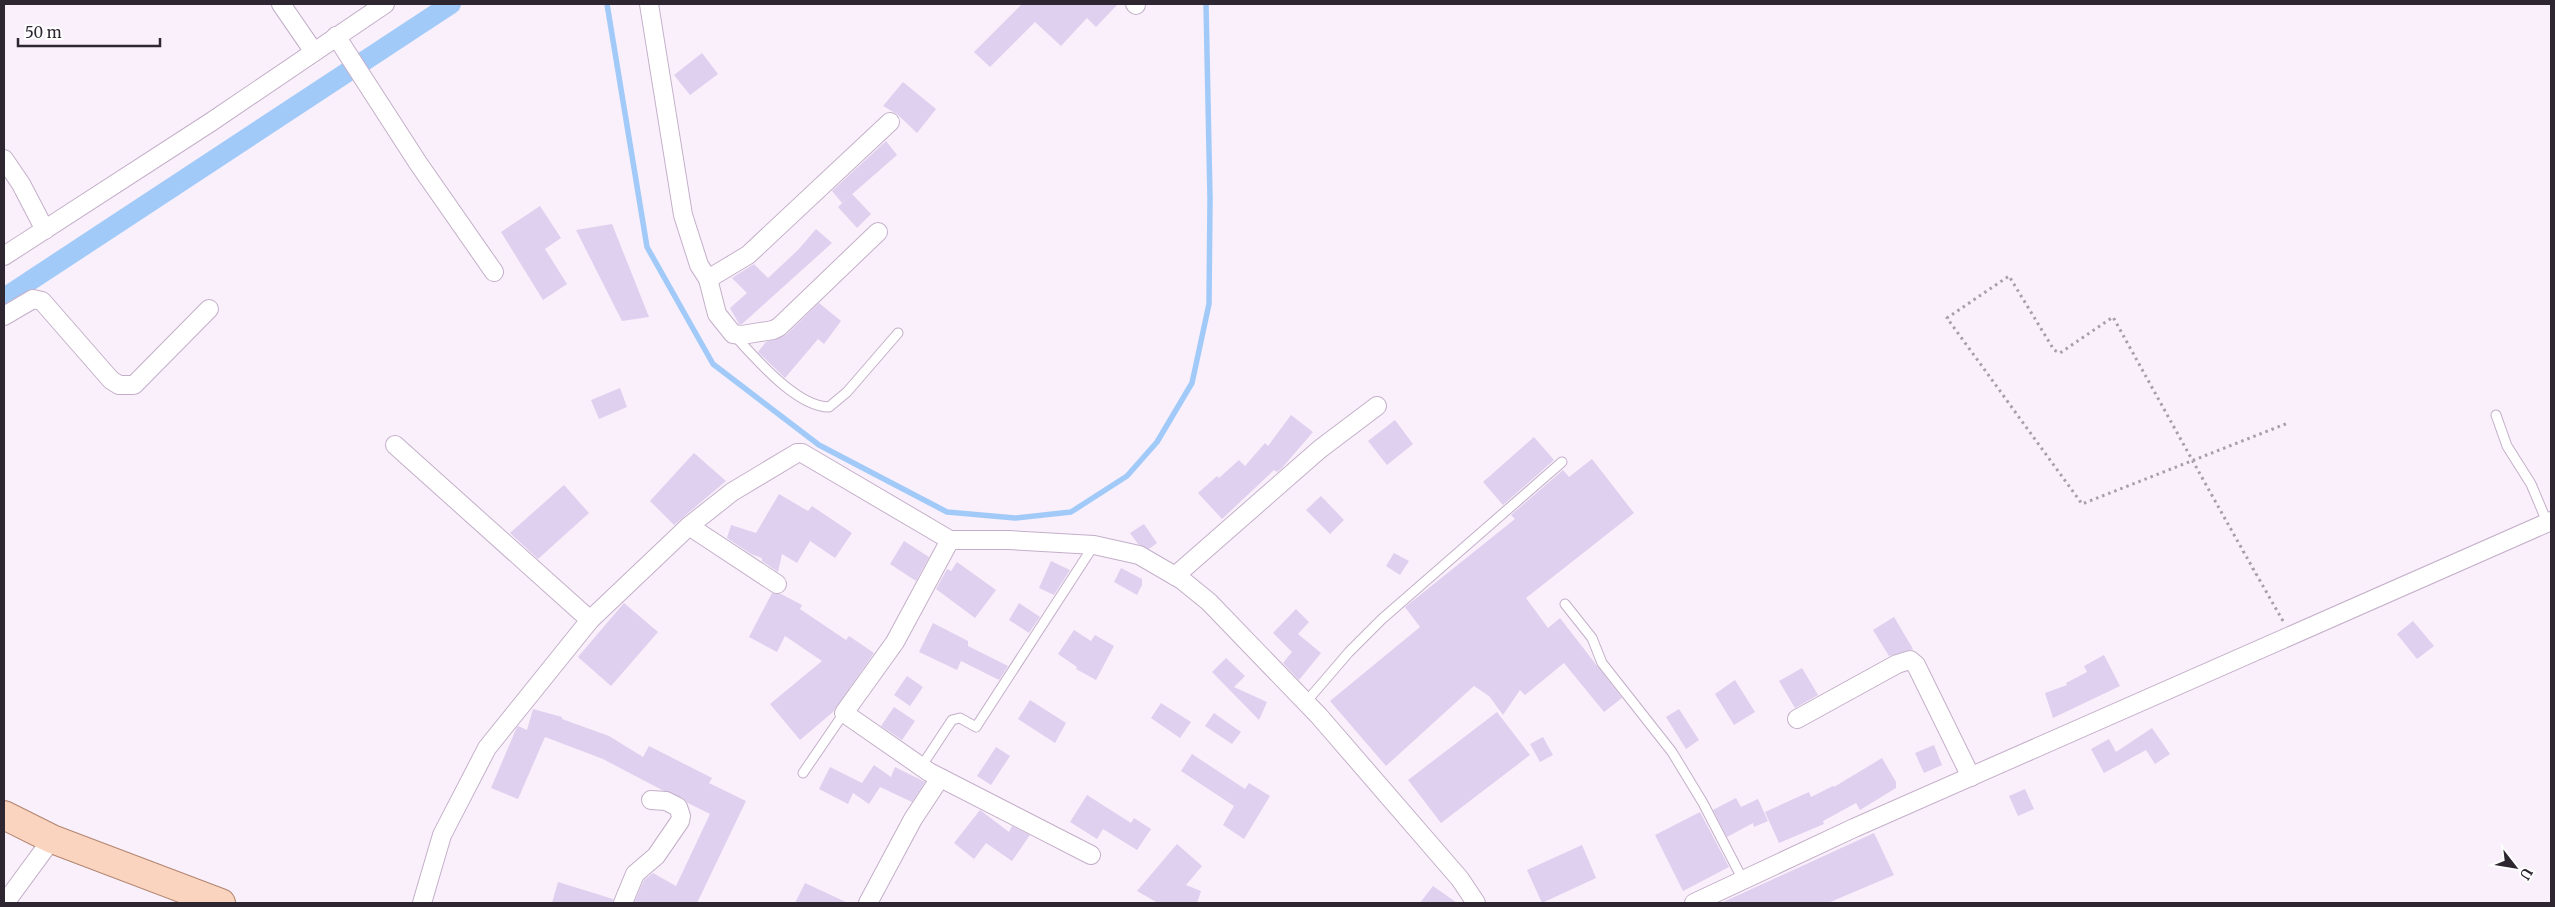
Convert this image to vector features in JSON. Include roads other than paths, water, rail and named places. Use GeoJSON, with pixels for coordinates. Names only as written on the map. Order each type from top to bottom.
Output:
{"type":"FeatureCollection","features":[{"type":"Feature","properties":{"kind":"main road"},"geometry":{"type":"LineString","coordinates":[[4,815],[52,839],[209,901]]}},
{"type":"Feature","properties":{"kind":"street"},"geometry":{"type":"LineString","coordinates":[[281,4],[314,52]]}},
{"type":"Feature","properties":{"kind":"street"},"geometry":{"type":"LineString","coordinates":[[4,256],[314,52],[340,44],[384,4]]}},
{"type":"Feature","properties":{"kind":"street"},"geometry":{"type":"LineString","coordinates":[[649,4],[683,215],[699,266],[708,279],[717,314],[733,334],[742,336],[779,327],[878,232]]}},
{"type":"Feature","properties":{"kind":"street"},"geometry":{"type":"LineString","coordinates":[[340,44],[494,272]]}},
{"type":"Feature","properties":{"kind":"street"},"geometry":{"type":"LineString","coordinates":[[708,279],[748,255],[890,122]]}},
{"type":"Feature","properties":{"kind":"street"},"geometry":{"type":"LineString","coordinates":[[4,159],[21,184],[45,230]]}},
{"type":"Feature","properties":{"kind":"street"},"geometry":{"type":"LineString","coordinates":[[4,316],[33,299],[42,301],[111,380],[126,386],[134,385],[209,309]]}},
{"type":"Feature","properties":{"kind":"street"},"geometry":{"type":"LineString","coordinates":[[1175,576],[1320,449],[1377,406]]}},
{"type":"Feature","properties":{"kind":"street"},"geometry":{"type":"LineString","coordinates":[[395,445],[590,620]]}},
{"type":"Feature","properties":{"kind":"street"},"geometry":{"type":"LineString","coordinates":[[422,903],[442,834],[487,748],[590,620],[689,526],[732,492],[797,453],[802,452],[950,540],[1010,540],[1094,545],[1140,554],[1175,576],[1209,602],[1306,702],[1460,879],[1476,903]]}},
{"type":"Feature","properties":{"kind":"street"},"geometry":{"type":"LineString","coordinates":[[1694,903],[1971,777],[2549,522]]}},
{"type":"Feature","properties":{"kind":"street"},"geometry":{"type":"LineString","coordinates":[[689,526],[777,584]]}},
{"type":"Feature","properties":{"kind":"street"},"geometry":{"type":"LineString","coordinates":[[950,540],[895,642],[844,713],[921,767],[940,778],[1091,855]]}},
{"type":"Feature","properties":{"kind":"street"},"geometry":{"type":"LineString","coordinates":[[1797,719],[1905,660],[1910,660],[1916,665],[1971,777]]}},
{"type":"Feature","properties":{"kind":"street"},"geometry":{"type":"LineString","coordinates":[[868,903],[913,819],[940,778]]}},
{"type":"Feature","properties":{"kind":"street"},"geometry":{"type":"LineString","coordinates":[[622,903],[635,874],[656,856],[680,821],[681,816],[678,807],[666,801],[651,800]]}},
{"type":"Feature","properties":{"kind":"street"},"geometry":{"type":"LineString","coordinates":[[5,903],[52,839]]}},
{"type":"Feature","properties":{"kind":"lane"},"geometry":{"type":"LineString","coordinates":[[733,334],[766,369],[795,392],[812,403],[829,406],[847,392],[898,334]]}},
{"type":"Feature","properties":{"kind":"lane"},"geometry":{"type":"LineString","coordinates":[[2496,415],[2507,446],[2531,484],[2549,522]]}},
{"type":"Feature","properties":{"kind":"lane"},"geometry":{"type":"LineString","coordinates":[[1306,702],[1349,652],[1382,619],[1562,462]]}},
{"type":"Feature","properties":{"kind":"lane"},"geometry":{"type":"LineString","coordinates":[[921,767],[952,720],[960,718],[976,727],[1094,545]]}},
{"type":"Feature","properties":{"kind":"lane"},"geometry":{"type":"LineString","coordinates":[[1565,604],[1592,638],[1602,663],[1672,752],[1703,802],[1742,880]]}},
{"type":"Feature","properties":{"kind":"lane"},"geometry":{"type":"LineString","coordinates":[[803,773],[844,713]]}},
{"type":"Feature","properties":{"kind":"waterway"},"geometry":{"type":"LineString","coordinates":[[4,298],[451,4]]}},
{"type":"Feature","properties":{"kind":"waterway"},"geometry":{"type":"LineString","coordinates":[[607,4],[647,247],[713,364],[819,445],[947,512],[1015,518],[1071,512],[1127,476],[1157,442],[1192,383],[1209,304],[1210,199],[1206,4]]}}]}
